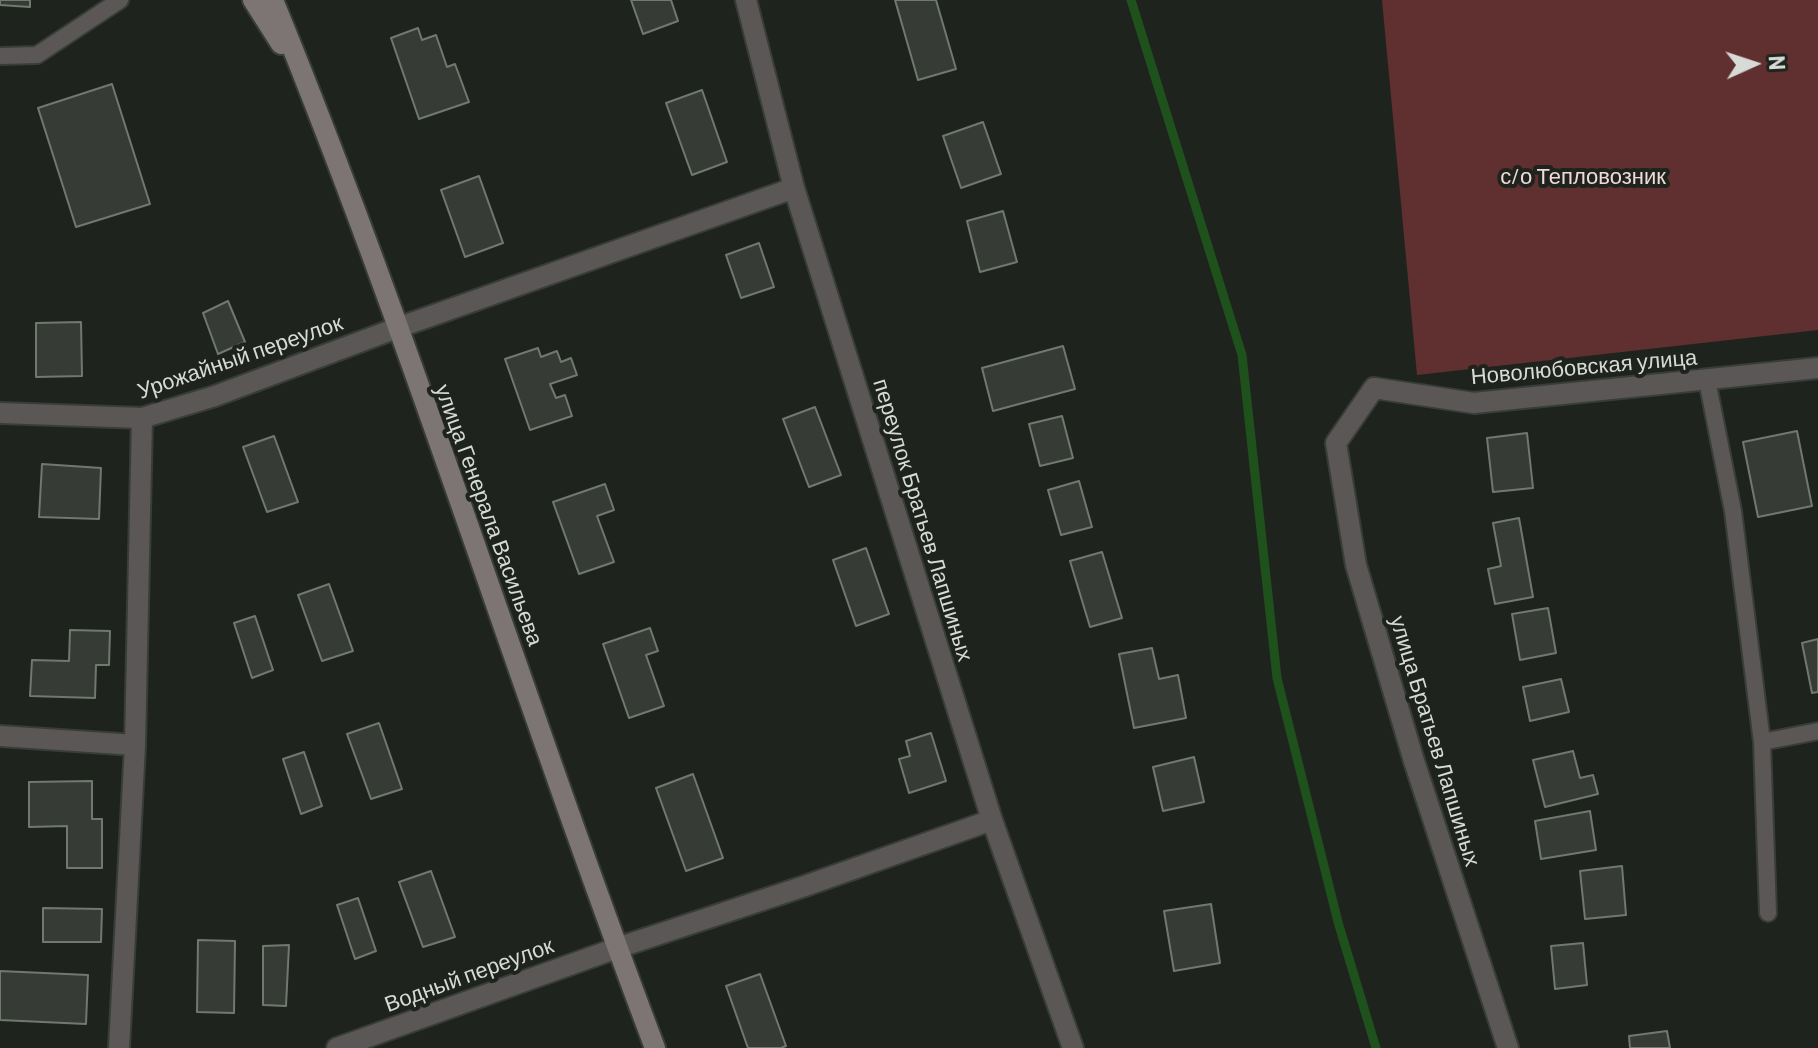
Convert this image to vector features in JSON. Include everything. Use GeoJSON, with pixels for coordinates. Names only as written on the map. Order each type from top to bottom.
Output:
{"type":"FeatureCollection","features":[{"type":"Feature","properties":{"kind":"main road"},"geometry":{"type":"LineString","coordinates":[[253,0],[308,84]]}},
{"type":"Feature","properties":{"kind":"main road","name":"улица Генерала Васильева"},"geometry":{"type":"LineString","coordinates":[[273,0],[308,84],[397,328],[655,1048]]}},
{"type":"Feature","properties":{"kind":"street","name":"переулок Братьев Лапшиных"},"geometry":{"type":"LineString","coordinates":[[746,0],[794,188],[992,820],[1073,1048]]}},
{"type":"Feature","properties":{"kind":"street","name":"Урожайный переулок"},"geometry":{"type":"LineString","coordinates":[[0,413],[142,418],[215,396],[397,328],[794,188]]}},
{"type":"Feature","properties":{"kind":"street","name":"Новолюбовская улица"},"geometry":{"type":"LineString","coordinates":[[1336,443],[1374,388],[1474,403],[1818,368]]}},
{"type":"Feature","properties":{"kind":"street"},"geometry":{"type":"LineString","coordinates":[[119,1048],[135,745],[142,418]]}},
{"type":"Feature","properties":{"kind":"street","name":"улица Братьев Лапшиных"},"geometry":{"type":"LineString","coordinates":[[1336,443],[1356,565],[1414,761],[1508,1048]]}},
{"type":"Feature","properties":{"kind":"street"},"geometry":{"type":"LineString","coordinates":[[0,736],[135,745]]}},
{"type":"Feature","properties":{"kind":"street","name":"Водный переулок"},"geometry":{"type":"LineString","coordinates":[[337,1048],[992,820]]}},
{"type":"Feature","properties":{"kind":"lane"},"geometry":{"type":"LineString","coordinates":[[0,56],[37,55],[120,0]]}},
{"type":"Feature","properties":{"kind":"lane"},"geometry":{"type":"LineString","coordinates":[[1707,380],[1733,511],[1762,742],[1768,913]]}},
{"type":"Feature","properties":{"kind":"lane"},"geometry":{"type":"LineString","coordinates":[[1762,742],[1818,731]]}},
{"type":"Feature","properties":{"kind":"green space","name":"с/о Тепловозник"},"geometry":{"type":"Polygon","coordinates":[[[1382,0],[1818,0],[1818,330],[1417,375],[1382,0]]]}},
{"type":"Feature","properties":{"kind":"building"},"geometry":{"type":"Polygon","coordinates":[[[0,0],[30,0],[30,7],[0,5],[0,0]]]}},
{"type":"Feature","properties":{"kind":"building"},"geometry":{"type":"Polygon","coordinates":[[[631,0],[671,0],[678,21],[643,34],[631,0]]]}},
{"type":"Feature","properties":{"kind":"building"},"geometry":{"type":"Polygon","coordinates":[[[895,0],[936,0],[956,69],[918,80],[895,0]]]}},
{"type":"Feature","properties":{"kind":"building"},"geometry":{"type":"Polygon","coordinates":[[[418,28],[422,40],[436,35],[447,67],[455,64],[469,102],[419,119],[391,38],[418,28]]]}},
{"type":"Feature","properties":{"kind":"building"},"geometry":{"type":"Polygon","coordinates":[[[112,84],[150,204],[76,227],[38,108],[112,84]]]}},
{"type":"Feature","properties":{"kind":"building"},"geometry":{"type":"Polygon","coordinates":[[[702,90],[727,162],[692,175],[666,103],[702,90]]]}},
{"type":"Feature","properties":{"kind":"building"},"geometry":{"type":"Polygon","coordinates":[[[983,122],[1001,174],[961,188],[943,136],[983,122]]]}},
{"type":"Feature","properties":{"kind":"building"},"geometry":{"type":"Polygon","coordinates":[[[479,176],[503,243],[465,257],[441,190],[479,176]]]}},
{"type":"Feature","properties":{"kind":"building"},"geometry":{"type":"Polygon","coordinates":[[[1003,211],[1017,262],[980,272],[967,221],[1003,211]]]}},
{"type":"Feature","properties":{"kind":"building"},"geometry":{"type":"Polygon","coordinates":[[[759,243],[774,287],[741,298],[726,255],[759,243]]]}},
{"type":"Feature","properties":{"kind":"building"},"geometry":{"type":"Polygon","coordinates":[[[228,301],[245,342],[218,354],[203,313],[228,301]]]}},
{"type":"Feature","properties":{"kind":"building"},"geometry":{"type":"Polygon","coordinates":[[[81,322],[82,376],[36,377],[36,323],[81,322]]]}},
{"type":"Feature","properties":{"kind":"building"},"geometry":{"type":"Polygon","coordinates":[[[1063,346],[1075,389],[993,411],[982,368],[1063,346]]]}},
{"type":"Feature","properties":{"kind":"building"},"geometry":{"type":"Polygon","coordinates":[[[538,348],[541,357],[557,351],[561,362],[571,358],[577,375],[550,384],[556,398],[565,395],[572,416],[530,430],[505,359],[538,348]]]}},
{"type":"Feature","properties":{"kind":"building"},"geometry":{"type":"Polygon","coordinates":[[[815,407],[841,475],[809,487],[783,419],[815,407]]]}},
{"type":"Feature","properties":{"kind":"building"},"geometry":{"type":"Polygon","coordinates":[[[1062,416],[1073,458],[1040,466],[1029,424],[1062,416]]]}},
{"type":"Feature","properties":{"kind":"building"},"geometry":{"type":"Polygon","coordinates":[[[1797,431],[1812,506],[1758,517],[1743,442],[1797,431]]]}},
{"type":"Feature","properties":{"kind":"building"},"geometry":{"type":"Polygon","coordinates":[[[1527,433],[1533,488],[1493,492],[1487,438],[1527,433]]]}},
{"type":"Feature","properties":{"kind":"building"},"geometry":{"type":"Polygon","coordinates":[[[274,436],[298,502],[267,512],[243,447],[274,436]]]}},
{"type":"Feature","properties":{"kind":"building"},"geometry":{"type":"Polygon","coordinates":[[[42,464],[101,468],[99,519],[39,517],[42,464]]]}},
{"type":"Feature","properties":{"kind":"building"},"geometry":{"type":"Polygon","coordinates":[[[1079,481],[1092,527],[1061,535],[1048,490],[1079,481]]]}},
{"type":"Feature","properties":{"kind":"building"},"geometry":{"type":"Polygon","coordinates":[[[605,484],[614,510],[597,516],[614,562],[579,574],[553,502],[605,484]]]}},
{"type":"Feature","properties":{"kind":"building"},"geometry":{"type":"Polygon","coordinates":[[[1519,518],[1533,597],[1495,604],[1488,569],[1501,566],[1493,523],[1519,518]]]}},
{"type":"Feature","properties":{"kind":"building"},"geometry":{"type":"Polygon","coordinates":[[[866,548],[889,614],[856,626],[833,560],[866,548]]]}},
{"type":"Feature","properties":{"kind":"building"},"geometry":{"type":"Polygon","coordinates":[[[1102,552],[1122,618],[1090,627],[1070,561],[1102,552]]]}},
{"type":"Feature","properties":{"kind":"building"},"geometry":{"type":"Polygon","coordinates":[[[329,584],[353,651],[322,661],[298,595],[329,584]]]}},
{"type":"Feature","properties":{"kind":"building"},"geometry":{"type":"Polygon","coordinates":[[[1548,608],[1556,653],[1520,660],[1512,614],[1548,608]]]}},
{"type":"Feature","properties":{"kind":"building"},"geometry":{"type":"Polygon","coordinates":[[[255,616],[273,670],[252,678],[234,623],[255,616]]]}},
{"type":"Feature","properties":{"kind":"building"},"geometry":{"type":"Polygon","coordinates":[[[650,628],[658,651],[646,655],[664,706],[629,718],[603,644],[650,628]]]}},
{"type":"Feature","properties":{"kind":"building"},"geometry":{"type":"Polygon","coordinates":[[[70,630],[110,631],[109,665],[96,665],[95,698],[30,696],[32,660],[69,661],[70,630]]]}},
{"type":"Feature","properties":{"kind":"building"},"geometry":{"type":"Polygon","coordinates":[[[1818,639],[1818,692],[1812,693],[1802,643],[1818,639]]]}},
{"type":"Feature","properties":{"kind":"building"},"geometry":{"type":"Polygon","coordinates":[[[1152,648],[1159,679],[1178,675],[1186,718],[1134,728],[1119,654],[1152,648]]]}},
{"type":"Feature","properties":{"kind":"building"},"geometry":{"type":"Polygon","coordinates":[[[1561,679],[1569,712],[1530,721],[1523,687],[1561,679]]]}},
{"type":"Feature","properties":{"kind":"building"},"geometry":{"type":"Polygon","coordinates":[[[379,723],[402,789],[371,799],[347,734],[379,723]]]}},
{"type":"Feature","properties":{"kind":"building"},"geometry":{"type":"Polygon","coordinates":[[[931,733],[946,781],[909,793],[899,759],[910,756],[906,741],[931,733]]]}},
{"type":"Feature","properties":{"kind":"building"},"geometry":{"type":"Polygon","coordinates":[[[1573,751],[1580,778],[1593,775],[1598,794],[1545,807],[1533,760],[1573,751]]]}},
{"type":"Feature","properties":{"kind":"building"},"geometry":{"type":"Polygon","coordinates":[[[304,752],[322,806],[301,814],[283,759],[304,752]]]}},
{"type":"Feature","properties":{"kind":"building"},"geometry":{"type":"Polygon","coordinates":[[[1194,757],[1204,802],[1163,811],[1153,767],[1194,757]]]}},
{"type":"Feature","properties":{"kind":"building"},"geometry":{"type":"Polygon","coordinates":[[[693,774],[723,858],[686,871],[656,788],[693,774]]]}},
{"type":"Feature","properties":{"kind":"building"},"geometry":{"type":"Polygon","coordinates":[[[92,781],[92,819],[102,819],[102,868],[67,868],[67,826],[29,827],[29,782],[92,781]]]}},
{"type":"Feature","properties":{"kind":"building"},"geometry":{"type":"Polygon","coordinates":[[[1590,811],[1596,850],[1541,859],[1535,821],[1590,811]]]}},
{"type":"Feature","properties":{"kind":"building"},"geometry":{"type":"Polygon","coordinates":[[[1622,866],[1626,915],[1585,919],[1580,871],[1622,866]]]}},
{"type":"Feature","properties":{"kind":"building"},"geometry":{"type":"Polygon","coordinates":[[[431,871],[455,937],[423,947],[399,882],[431,871]]]}},
{"type":"Feature","properties":{"kind":"building"},"geometry":{"type":"Polygon","coordinates":[[[358,898],[376,951],[355,959],[337,905],[358,898]]]}},
{"type":"Feature","properties":{"kind":"building"},"geometry":{"type":"Polygon","coordinates":[[[1211,904],[1220,963],[1174,971],[1164,911],[1211,904]]]}},
{"type":"Feature","properties":{"kind":"building"},"geometry":{"type":"Polygon","coordinates":[[[43,908],[102,909],[101,942],[43,942],[43,908]]]}},
{"type":"Feature","properties":{"kind":"building"},"geometry":{"type":"Polygon","coordinates":[[[198,940],[235,941],[234,1013],[197,1012],[198,940]]]}},
{"type":"Feature","properties":{"kind":"building"},"geometry":{"type":"Polygon","coordinates":[[[1583,943],[1587,985],[1555,989],[1551,946],[1583,943]]]}},
{"type":"Feature","properties":{"kind":"building"},"geometry":{"type":"Polygon","coordinates":[[[289,945],[286,1006],[263,1005],[263,946],[289,945]]]}},
{"type":"Feature","properties":{"kind":"building"},"geometry":{"type":"Polygon","coordinates":[[[0,971],[88,975],[86,1024],[0,1020],[0,971]]]}},
{"type":"Feature","properties":{"kind":"building"},"geometry":{"type":"Polygon","coordinates":[[[760,974],[786,1046],[781,1048],[748,1048],[726,986],[760,974]]]}},
{"type":"Feature","properties":{"kind":"building"},"geometry":{"type":"Polygon","coordinates":[[[1667,1031],[1670,1048],[1630,1048],[1629,1036],[1667,1031]]]}},
{"type":"Feature","properties":{"kind":"waterway"},"geometry":{"type":"LineString","coordinates":[[1131,0],[1242,355],[1277,678],[1338,922],[1376,1048]]}}]}
